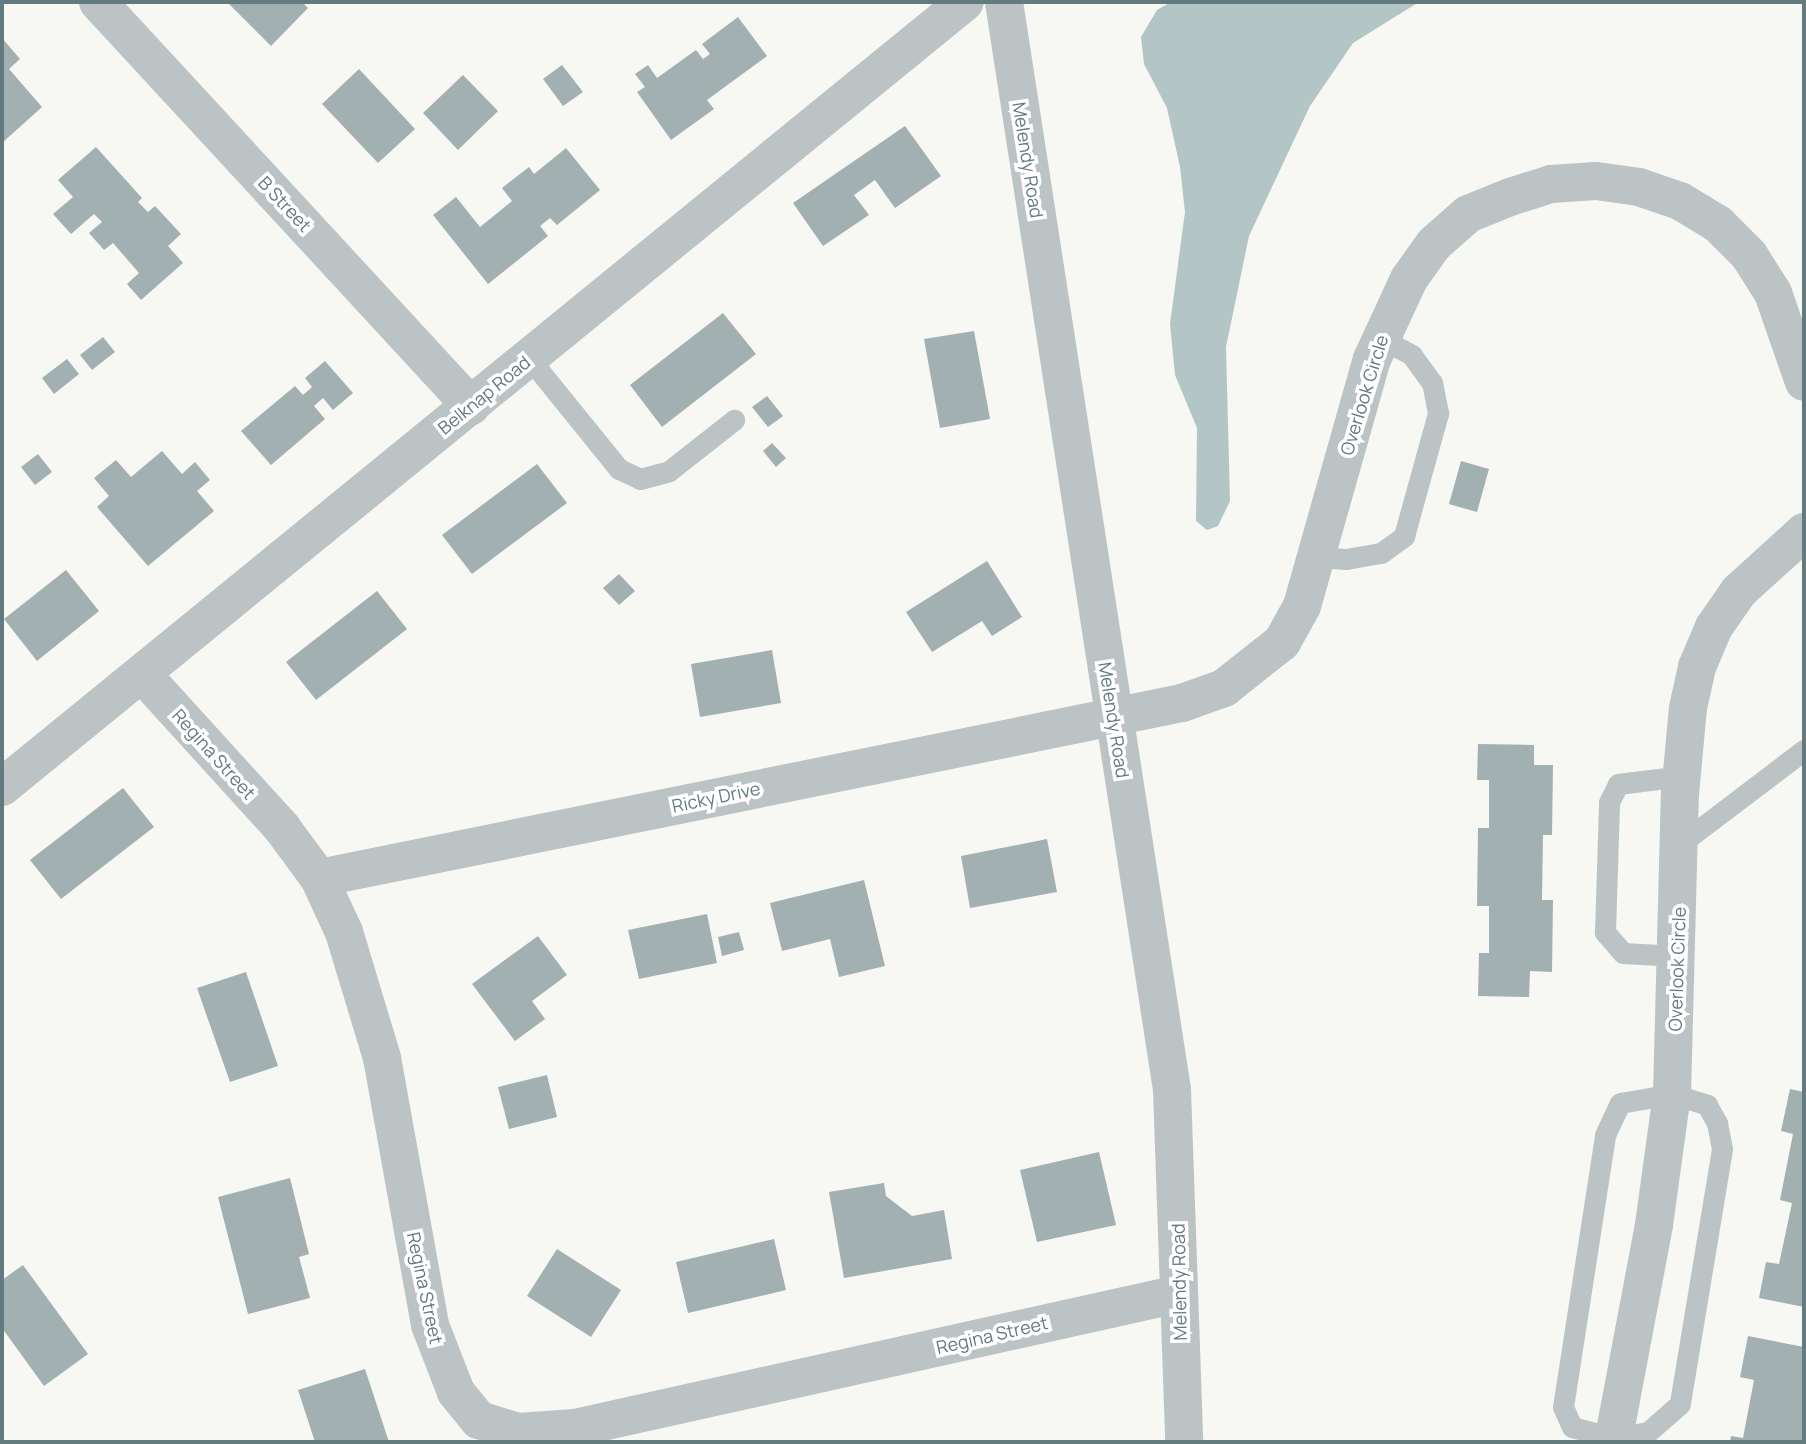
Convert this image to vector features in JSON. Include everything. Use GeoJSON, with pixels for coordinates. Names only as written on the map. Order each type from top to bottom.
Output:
{"type":"FeatureCollection","features":[{"type":"Feature","properties":{"kind":"street","name":"B Street"},"geometry":{"type":"LineString","coordinates":[[98,2],[471,406]]}},
{"type":"Feature","properties":{"kind":"street","name":"Belknap Road"},"geometry":{"type":"LineString","coordinates":[[2,787],[143,675],[965,2]]}},
{"type":"Feature","properties":{"kind":"street","name":"Melendy Road"},"geometry":{"type":"LineString","coordinates":[[1004,2],[1172,1090],[1184,1442]]}},
{"type":"Feature","properties":{"kind":"street","name":"Overlook Circle"},"geometry":{"type":"LineString","coordinates":[[1113,716],[1182,703],[1224,688],[1255,667],[1282,642],[1302,606],[1380,338],[1409,279],[1434,244],[1468,214],[1551,184],[1596,181],[1639,187],[1680,201],[1718,225],[1749,255],[1773,293],[1804,382]]}},
{"type":"Feature","properties":{"kind":"street","name":"Overlook Circle"},"geometry":{"type":"LineString","coordinates":[[1613,1440],[1654,1224],[1672,1094],[1682,776],[1688,708],[1697,667],[1714,628],[1739,591],[1804,532]]}},
{"type":"Feature","properties":{"kind":"street","name":"Regina Street"},"geometry":{"type":"LineString","coordinates":[[143,675],[282,828],[319,878],[344,932],[382,1058],[433,1336],[456,1392],[479,1420],[518,1432],[575,1428],[1178,1294]]}},
{"type":"Feature","properties":{"kind":"street","name":"Ricky Drive"},"geometry":{"type":"LineString","coordinates":[[319,878],[1113,716]]}},
{"type":"Feature","properties":{"kind":"lane"},"geometry":{"type":"LineString","coordinates":[[1317,557],[1346,559],[1381,553],[1404,536],[1438,413],[1432,383],[1412,355],[1380,338]]}},
{"type":"Feature","properties":{"kind":"lane"},"geometry":{"type":"LineString","coordinates":[[529,358],[619,469],[640,479],[669,471],[734,420]]}},
{"type":"Feature","properties":{"kind":"lane"},"geometry":{"type":"LineString","coordinates":[[1680,844],[1804,750]]}},
{"type":"Feature","properties":{"kind":"lane"},"geometry":{"type":"LineString","coordinates":[[1678,956],[1623,953],[1605,932],[1609,802],[1618,784],[1682,776]]}},
{"type":"Feature","properties":{"kind":"lane"},"geometry":{"type":"LineString","coordinates":[[1672,1094],[1707,1105],[1717,1123],[1722,1149],[1680,1404],[1648,1432],[1613,1440],[1572,1427],[1563,1407],[1605,1135],[1620,1103],[1672,1094]]}},
{"type":"Feature","properties":{"kind":"shaded area"},"geometry":{"type":"Polygon","coordinates":[[[1171,2],[1419,2],[1353,43],[1310,106],[1249,236],[1226,347],[1230,501],[1218,526],[1207,530],[1196,521],[1197,428],[1175,375],[1170,324],[1185,212],[1180,167],[1167,108],[1144,64],[1141,37],[1157,10],[1171,2]]]}},
{"type":"Feature","properties":{"kind":"building"},"geometry":{"type":"Polygon","coordinates":[[[227,2],[302,2],[308,8],[271,46],[227,2]]]}},
{"type":"Feature","properties":{"kind":"building"},"geometry":{"type":"Polygon","coordinates":[[[738,17],[767,56],[707,100],[714,109],[671,140],[637,92],[645,87],[635,74],[648,65],[657,78],[696,50],[703,59],[710,54],[702,44],[738,17]]]}},
{"type":"Feature","properties":{"kind":"building"},"geometry":{"type":"Polygon","coordinates":[[[2,38],[20,59],[9,69],[42,107],[2,143],[2,38]]]}},
{"type":"Feature","properties":{"kind":"building"},"geometry":{"type":"Polygon","coordinates":[[[562,65],[583,92],[563,106],[543,79],[562,65]]]}},
{"type":"Feature","properties":{"kind":"building"},"geometry":{"type":"Polygon","coordinates":[[[359,69],[415,129],[378,163],[322,104],[359,69]]]}},
{"type":"Feature","properties":{"kind":"building"},"geometry":{"type":"Polygon","coordinates":[[[463,75],[498,111],[458,150],[423,113],[463,75]]]}},
{"type":"Feature","properties":{"kind":"building"},"geometry":{"type":"Polygon","coordinates":[[[905,126],[941,176],[895,208],[875,180],[854,195],[869,215],[823,246],[793,203],[905,126]]]}},
{"type":"Feature","properties":{"kind":"building"},"geometry":{"type":"Polygon","coordinates":[[[96,147],[142,198],[138,202],[148,212],[155,206],[181,234],[168,246],[183,263],[141,300],[127,284],[139,273],[113,243],[104,250],[89,233],[102,222],[94,214],[71,234],[53,214],[73,197],[58,180],[96,147]]]}},
{"type":"Feature","properties":{"kind":"building"},"geometry":{"type":"Polygon","coordinates":[[[566,148],[600,190],[557,225],[550,218],[540,226],[548,236],[488,284],[433,215],[456,197],[480,227],[512,201],[502,188],[529,167],[534,174],[566,148]]]}},
{"type":"Feature","properties":{"kind":"building"},"geometry":{"type":"Polygon","coordinates":[[[723,313],[756,354],[662,427],[630,385],[723,313]]]}},
{"type":"Feature","properties":{"kind":"building"},"geometry":{"type":"Polygon","coordinates":[[[974,331],[990,419],[940,428],[924,339],[974,331]]]}},
{"type":"Feature","properties":{"kind":"building"},"geometry":{"type":"Polygon","coordinates":[[[103,337],[115,352],[92,370],[80,355],[103,337]]]}},
{"type":"Feature","properties":{"kind":"building"},"geometry":{"type":"Polygon","coordinates":[[[67,359],[79,374],[54,394],[42,378],[67,359]]]}},
{"type":"Feature","properties":{"kind":"building"},"geometry":{"type":"Polygon","coordinates":[[[325,361],[353,393],[333,410],[323,398],[314,406],[325,419],[271,465],[241,431],[295,386],[303,395],[312,387],[305,378],[325,361]]]}},
{"type":"Feature","properties":{"kind":"building"},"geometry":{"type":"Polygon","coordinates":[[[767,396],[783,416],[768,427],[752,407],[767,396]]]}},
{"type":"Feature","properties":{"kind":"building"},"geometry":{"type":"Polygon","coordinates":[[[772,443],[786,458],[776,467],[763,451],[772,443]]]}},
{"type":"Feature","properties":{"kind":"building"},"geometry":{"type":"Polygon","coordinates":[[[162,451],[182,474],[195,462],[210,480],[197,491],[214,511],[148,566],[97,507],[109,496],[94,478],[116,460],[131,477],[162,451]]]}},
{"type":"Feature","properties":{"kind":"building"},"geometry":{"type":"Polygon","coordinates":[[[38,454],[52,472],[35,485],[21,467],[38,454]]]}},
{"type":"Feature","properties":{"kind":"building"},"geometry":{"type":"Polygon","coordinates":[[[1461,461],[1489,469],[1477,512],[1449,504],[1461,461]]]}},
{"type":"Feature","properties":{"kind":"building"},"geometry":{"type":"Polygon","coordinates":[[[537,464],[567,503],[472,574],[442,535],[537,464]]]}},
{"type":"Feature","properties":{"kind":"building"},"geometry":{"type":"Polygon","coordinates":[[[987,561],[1022,617],[992,636],[982,621],[932,652],[906,612],[987,561]]]}},
{"type":"Feature","properties":{"kind":"building"},"geometry":{"type":"Polygon","coordinates":[[[66,570],[99,611],[37,661],[4,619],[66,570]]]}},
{"type":"Feature","properties":{"kind":"building"},"geometry":{"type":"Polygon","coordinates":[[[619,574],[635,591],[619,605],[603,588],[619,574]]]}},
{"type":"Feature","properties":{"kind":"building"},"geometry":{"type":"Polygon","coordinates":[[[377,591],[407,629],[316,700],[286,662],[377,591]]]}},
{"type":"Feature","properties":{"kind":"building"},"geometry":{"type":"Polygon","coordinates":[[[772,650],[781,703],[700,717],[691,664],[772,650]]]}},
{"type":"Feature","properties":{"kind":"building"},"geometry":{"type":"Polygon","coordinates":[[[1478,744],[1534,745],[1534,765],[1553,765],[1552,835],[1543,835],[1542,900],[1553,900],[1552,972],[1530,971],[1529,997],[1478,996],[1479,953],[1489,953],[1489,906],[1477,906],[1478,828],[1489,828],[1489,780],[1477,780],[1478,744]]]}},
{"type":"Feature","properties":{"kind":"building"},"geometry":{"type":"Polygon","coordinates":[[[123,788],[154,827],[61,899],[30,860],[123,788]]]}},
{"type":"Feature","properties":{"kind":"building"},"geometry":{"type":"Polygon","coordinates":[[[1047,839],[1057,892],[970,908],[961,856],[1047,839]]]}},
{"type":"Feature","properties":{"kind":"building"},"geometry":{"type":"Polygon","coordinates":[[[864,880],[885,966],[839,977],[830,939],[782,951],[770,903],[864,880]]]}},
{"type":"Feature","properties":{"kind":"building"},"geometry":{"type":"Polygon","coordinates":[[[707,914],[717,963],[639,979],[628,930],[707,914]]]}},
{"type":"Feature","properties":{"kind":"building"},"geometry":{"type":"Polygon","coordinates":[[[739,932],[744,950],[722,956],[718,937],[739,932]]]}},
{"type":"Feature","properties":{"kind":"building"},"geometry":{"type":"Polygon","coordinates":[[[538,936],[567,975],[532,1001],[545,1019],[515,1041],[472,984],[538,936]]]}},
{"type":"Feature","properties":{"kind":"building"},"geometry":{"type":"Polygon","coordinates":[[[246,972],[278,1066],[230,1082],[197,988],[246,972]]]}},
{"type":"Feature","properties":{"kind":"building"},"geometry":{"type":"Polygon","coordinates":[[[547,1075],[557,1117],[509,1129],[498,1087],[547,1075]]]}},
{"type":"Feature","properties":{"kind":"building"},"geometry":{"type":"Polygon","coordinates":[[[1790,1089],[1804,1092],[1804,1307],[1759,1298],[1766,1262],[1779,1264],[1792,1203],[1780,1200],[1793,1134],[1781,1131],[1790,1089]]]}},
{"type":"Feature","properties":{"kind":"building"},"geometry":{"type":"Polygon","coordinates":[[[1099,1152],[1116,1225],[1037,1242],[1020,1170],[1099,1152]]]}},
{"type":"Feature","properties":{"kind":"building"},"geometry":{"type":"Polygon","coordinates":[[[290,1178],[309,1254],[299,1257],[310,1298],[248,1314],[218,1197],[290,1178]]]}},
{"type":"Feature","properties":{"kind":"building"},"geometry":{"type":"Polygon","coordinates":[[[884,1183],[886,1196],[912,1216],[944,1210],[952,1259],[844,1278],[829,1192],[884,1183]]]}},
{"type":"Feature","properties":{"kind":"building"},"geometry":{"type":"Polygon","coordinates":[[[774,1239],[786,1290],[688,1313],[676,1262],[774,1239]]]}},
{"type":"Feature","properties":{"kind":"building"},"geometry":{"type":"Polygon","coordinates":[[[557,1249],[621,1290],[591,1337],[527,1296],[557,1249]]]}},
{"type":"Feature","properties":{"kind":"building"},"geometry":{"type":"Polygon","coordinates":[[[23,1265],[88,1354],[44,1386],[2,1328],[2,1280],[23,1265]]]}},
{"type":"Feature","properties":{"kind":"building"},"geometry":{"type":"Polygon","coordinates":[[[1748,1336],[1804,1347],[1804,1442],[1730,1442],[1731,1436],[1743,1438],[1754,1380],[1740,1377],[1748,1336]]]}},
{"type":"Feature","properties":{"kind":"building"},"geometry":{"type":"Polygon","coordinates":[[[365,1369],[389,1442],[315,1442],[298,1390],[365,1369]]]}}]}
